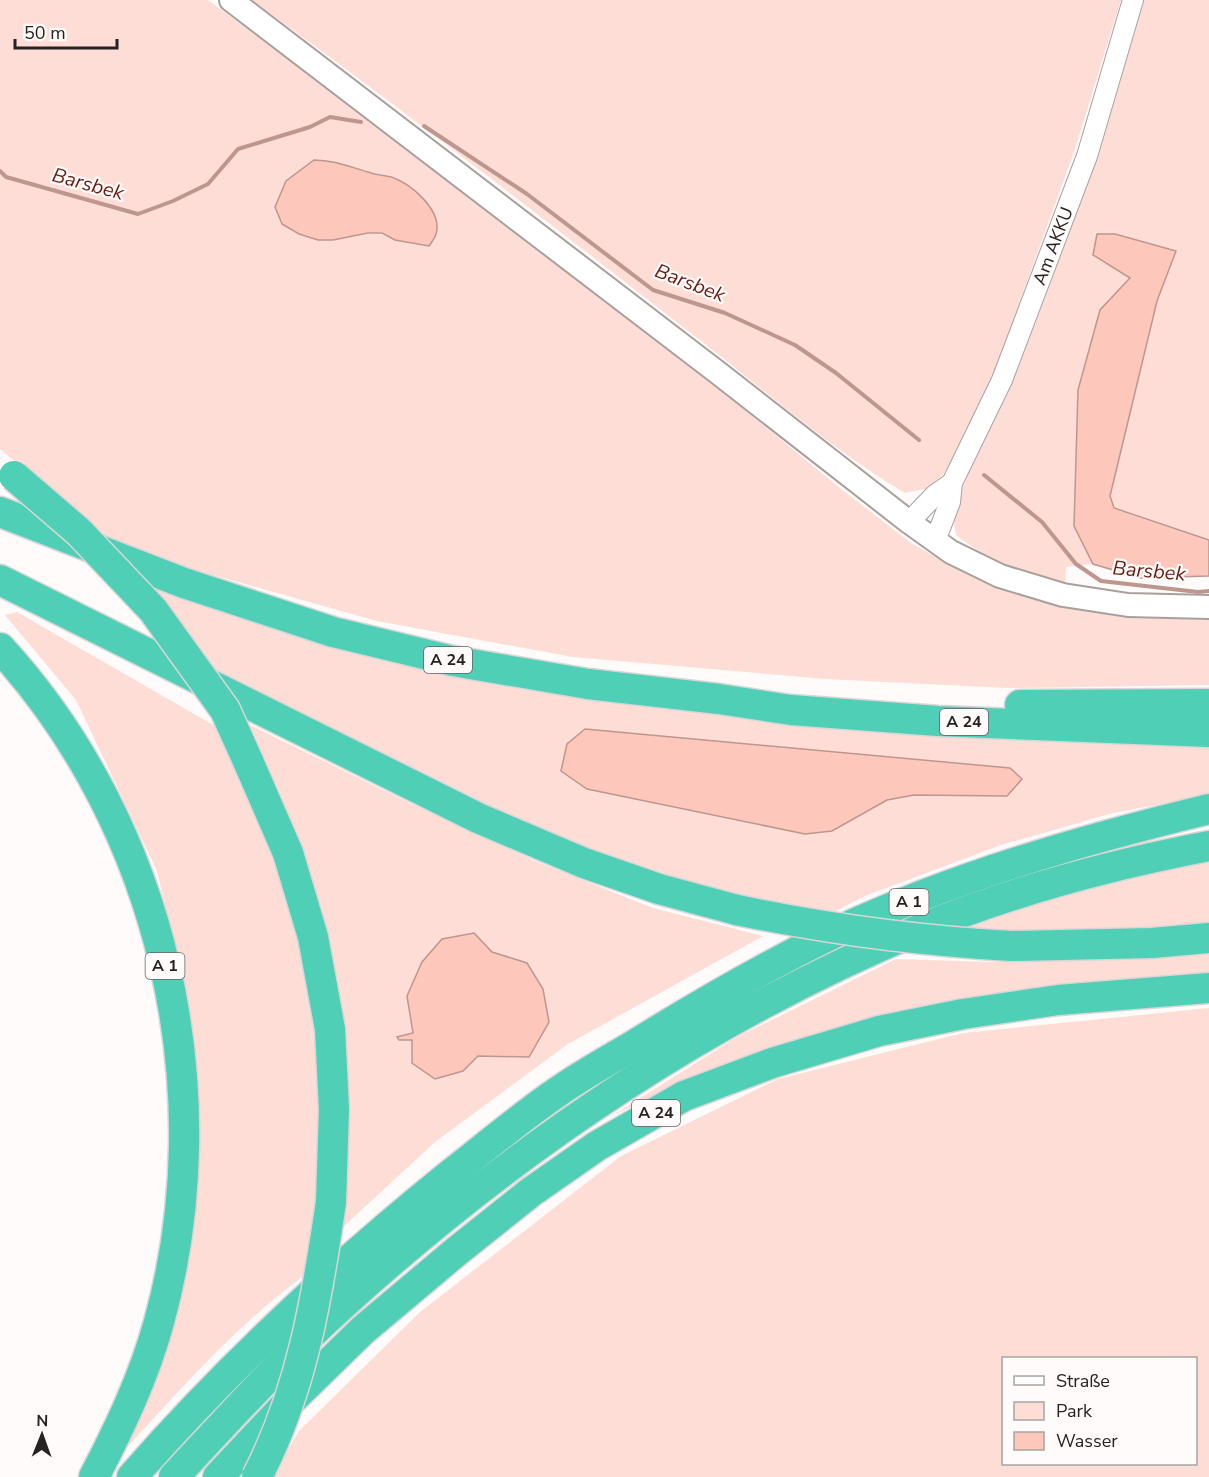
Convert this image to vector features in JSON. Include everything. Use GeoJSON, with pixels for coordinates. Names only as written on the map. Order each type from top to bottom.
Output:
{"type":"FeatureCollection","features":[{"type":"Feature","properties":{"kind":"highway"},"geometry":{"type":"LineString","coordinates":[[7,471],[79,532],[153,610],[225,710],[288,853],[314,937],[330,1029],[334,1109],[331,1202],[318,1292],[304,1354],[284,1415],[257,1477]]}},
{"type":"Feature","properties":{"kind":"highway","name":"A 24"},"geometry":{"type":"LineString","coordinates":[[0,512],[184,584],[333,632],[453,662],[554,679],[791,710],[927,720],[1209,732]]}},
{"type":"Feature","properties":{"kind":"highway"},"geometry":{"type":"LineString","coordinates":[[0,580],[478,819],[584,864],[659,889],[737,910],[803,924],[940,942],[1011,946],[1152,943],[1209,938]]}},
{"type":"Feature","properties":{"kind":"highway","name":"A 1"},"geometry":{"type":"LineString","coordinates":[[0,648],[62,728],[101,792],[116,823],[152,916],[169,983],[176,1025],[184,1098],[184,1143],[181,1193],[171,1271],[158,1324],[131,1401],[94,1477]]}},
{"type":"Feature","properties":{"kind":"highway","name":"A 24"},"geometry":{"type":"LineString","coordinates":[[719,699],[792,698],[939,705],[1209,704]]}},
{"type":"Feature","properties":{"kind":"highway","name":"A 1"},"geometry":{"type":"LineString","coordinates":[[132,1477],[189,1413],[325,1281],[416,1202],[559,1091],[677,1018],[836,932],[965,879],[1083,842],[1209,809]]}},
{"type":"Feature","properties":{"kind":"highway","name":"A 1"},"geometry":{"type":"LineString","coordinates":[[1139,828],[1209,818]]}},
{"type":"Feature","properties":{"kind":"highway","name":"A 1"},"geometry":{"type":"LineString","coordinates":[[174,1477],[264,1380],[342,1305],[432,1227],[546,1139],[651,1069],[779,996],[849,960],[920,929],[976,908],[1093,871],[1209,846]]}},
{"type":"Feature","properties":{"kind":"highway","name":"A 24"},"geometry":{"type":"LineString","coordinates":[[218,1477],[282,1408],[363,1330],[466,1243],[531,1192],[597,1146],[684,1096],[775,1062],[879,1030],[963,1014],[1058,1000],[1209,988]]}},
{"type":"Feature","properties":{"kind":"main road"},"geometry":{"type":"LineString","coordinates":[[231,0],[935,541],[972,563],[1000,576],[1064,595],[1128,605],[1209,607]]}},
{"type":"Feature","properties":{"kind":"street","name":"Am AKKU"},"geometry":{"type":"LineString","coordinates":[[935,541],[950,502],[952,483],[1002,380],[1087,156],[1132,0]]}},
{"type":"Feature","properties":{"kind":"street","name":"Am AKKU"},"geometry":{"type":"LineString","coordinates":[[909,522],[935,495],[952,483]]}},
{"type":"Feature","properties":{"kind":"green space"},"geometry":{"type":"Polygon","coordinates":[[[0,0],[208,0],[680,350],[751,415],[911,543],[970,576],[1033,599],[1116,616],[1209,618],[1209,685],[1008,688],[826,679],[573,657],[377,621],[174,564],[108,539],[0,449],[0,0]],[[314,160],[286,181],[275,206],[333,240],[372,233],[396,240],[392,177],[314,160]]]}},
{"type":"Feature","properties":{"kind":"green space"},"geometry":{"type":"Polygon","coordinates":[[[252,0],[1121,0],[1074,152],[996,367],[965,442],[941,477],[929,488],[905,493],[819,435],[711,348],[522,203],[252,0]]]}},
{"type":"Feature","properties":{"kind":"green space"},"geometry":{"type":"Polygon","coordinates":[[[1141,0],[1209,0],[1209,540],[1114,508],[1110,496],[1157,301],[1176,251],[1115,234],[1130,278],[1100,310],[1074,526],[1093,564],[1066,567],[1065,585],[1021,571],[982,553],[956,535],[953,519],[963,487],[1096,157],[1141,0]]]}},
{"type":"Feature","properties":{"kind":"green space"},"geometry":{"type":"Polygon","coordinates":[[[143,579],[406,659],[1209,738],[1209,795],[1113,813],[1001,845],[865,896],[824,917],[730,898],[601,857],[481,809],[217,676],[143,579]]]}},
{"type":"Feature","properties":{"kind":"green space"},"geometry":{"type":"Polygon","coordinates":[[[17,612],[215,726],[227,745],[285,876],[312,980],[324,1117],[317,1227],[305,1275],[250,1320],[224,1345],[102,1475],[159,1346],[181,974],[157,871],[76,700],[5,615],[17,612]]]}},
{"type":"Feature","properties":{"kind":"green space"},"geometry":{"type":"Polygon","coordinates":[[[250,725],[535,861],[653,908],[763,936],[568,1044],[435,1142],[342,1228],[320,907],[286,807],[250,725]],[[474,933],[407,996],[413,1034],[398,1037],[412,1040],[412,1063],[463,1071],[478,1056],[528,1057],[527,963],[492,952],[474,933]]]}},
{"type":"Feature","properties":{"kind":"green space"},"geometry":{"type":"Polygon","coordinates":[[[1209,861],[1209,926],[1055,934],[958,931],[1059,896],[1161,870],[1209,861]]]}},
{"type":"Feature","properties":{"kind":"green space"},"geometry":{"type":"Polygon","coordinates":[[[1209,953],[1209,977],[1014,990],[875,1017],[710,1069],[610,1117],[737,1037],[896,959],[991,962],[1145,959],[1209,953]]]}},
{"type":"Feature","properties":{"kind":"green space"},"geometry":{"type":"Polygon","coordinates":[[[1209,1008],[1209,1477],[272,1477],[299,1431],[420,1312],[621,1156],[778,1079],[963,1033],[1209,1008]]]}},
{"type":"Feature","properties":{"kind":"water"},"geometry":{"type":"Polygon","coordinates":[[[314,160],[335,162],[391,177],[407,185],[424,199],[435,216],[437,225],[434,239],[429,246],[395,240],[382,233],[318,240],[299,234],[282,224],[275,207],[286,181],[314,160]]]}},
{"type":"Feature","properties":{"kind":"water"},"geometry":{"type":"Polygon","coordinates":[[[1097,234],[1115,234],[1176,251],[1157,301],[1110,496],[1114,508],[1209,540],[1209,576],[1140,578],[1093,564],[1074,526],[1078,390],[1100,310],[1130,278],[1093,255],[1097,234]]]}},
{"type":"Feature","properties":{"kind":"water"},"geometry":{"type":"Polygon","coordinates":[[[585,729],[1010,768],[1022,779],[1007,796],[914,795],[887,800],[832,831],[805,834],[587,789],[561,771],[567,744],[585,729]]]}},
{"type":"Feature","properties":{"kind":"water"},"geometry":{"type":"Polygon","coordinates":[[[474,933],[492,952],[527,963],[543,989],[549,1022],[529,1057],[478,1056],[463,1071],[435,1079],[412,1063],[412,1040],[399,1040],[397,1037],[413,1033],[407,996],[422,962],[442,939],[474,933]]]}},
{"type":"Feature","properties":{"kind":"waterway","name":"Barsbek"},"geometry":{"type":"LineString","coordinates":[[0,171],[6,177],[138,214],[173,201],[208,184],[238,149],[310,127],[330,117],[361,122]]}},
{"type":"Feature","properties":{"kind":"waterway","name":"Barsbek"},"geometry":{"type":"LineString","coordinates":[[424,126],[527,194],[653,290],[725,313],[795,345],[836,373],[919,440]]}},
{"type":"Feature","properties":{"kind":"waterway","name":"Barsbek"},"geometry":{"type":"LineString","coordinates":[[984,475],[1042,522],[1076,564],[1101,581],[1198,592],[1209,591]]}}]}
